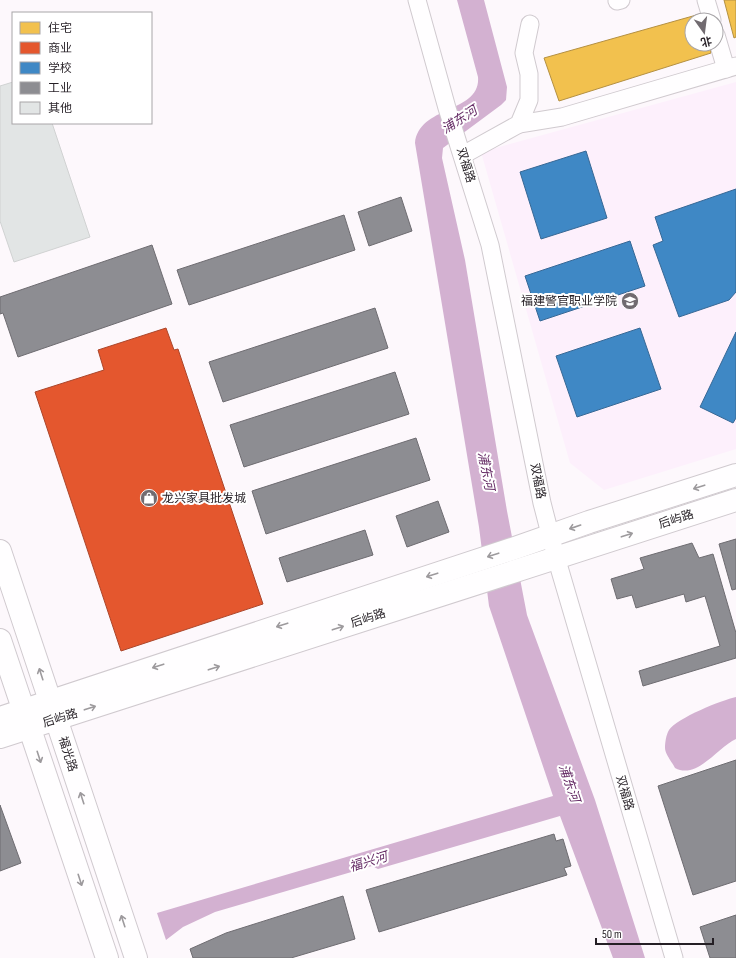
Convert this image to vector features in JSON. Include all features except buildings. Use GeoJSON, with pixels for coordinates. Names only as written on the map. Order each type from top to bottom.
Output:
{"type":"FeatureCollection","features":[{"type":"Feature","properties":{"kind":"main road","name":"后屿路"},"geometry":{"type":"LineString","coordinates":[[520,558],[550,536],[736,475]]}},
{"type":"Feature","properties":{"kind":"main road","name":"后屿路"},"geometry":{"type":"LineString","coordinates":[[0,737],[26,719],[471,573],[520,558],[556,558],[736,500]]}},
{"type":"Feature","properties":{"kind":"main road","name":"福光路"},"geometry":{"type":"LineString","coordinates":[[0,550],[136,958]]}},
{"type":"Feature","properties":{"kind":"main road"},"geometry":{"type":"LineString","coordinates":[[0,640],[107,958]]}},
{"type":"Feature","properties":{"kind":"main road","name":"后屿路"},"geometry":{"type":"LineString","coordinates":[[0,718],[26,719]]}},
{"type":"Feature","properties":{"kind":"street","name":"双福路"},"geometry":{"type":"LineString","coordinates":[[417,0],[447,108],[461,150],[498,278],[542,503],[550,536],[674,958]]}},
{"type":"Feature","properties":{"kind":"street"},"geometry":{"type":"LineString","coordinates":[[706,0],[710,12]]}},
{"type":"Feature","properties":{"kind":"street"},"geometry":{"type":"LineString","coordinates":[[520,124],[529,100],[529,74],[524,53],[530,24]]}},
{"type":"Feature","properties":{"kind":"street"},"geometry":{"type":"LineString","coordinates":[[461,150],[520,124],[562,117],[731,68],[724,52]]}},
{"type":"Feature","properties":{"kind":"shaded area","name":"福建警官职业学院"},"geometry":{"type":"Polygon","coordinates":[[[736,82],[736,449],[604,490],[570,463],[481,152],[736,82]]]}},
{"type":"Feature","properties":{"kind":"water"},"geometry":{"type":"Polygon","coordinates":[[[457,0],[484,0],[507,87],[506,100],[443,148],[442,158],[465,260],[507,511],[527,615],[595,800],[645,958],[613,958],[560,816],[378,869],[372,866],[215,912],[183,927],[166,940],[157,913],[553,796],[489,606],[479,527],[415,143],[419,131],[427,122],[437,115],[460,104],[470,97],[476,89],[478,77],[457,0]]]}},
{"type":"Feature","properties":{"kind":"water"},"geometry":{"type":"Polygon","coordinates":[[[736,697],[736,739],[707,761],[691,770],[683,771],[675,768],[665,750],[669,730],[690,715],[736,697]]]}},
{"type":"Feature","properties":{"kind":"place","name":"福建警官职业学院"},"geometry":{"type":"Point","coordinates":[630,301]}},
{"type":"Feature","properties":{"kind":"place","name":"龙兴家具批发城"},"geometry":{"type":"Point","coordinates":[149,498]}},
{"type":"Feature","properties":{"kind":"water label","name":"浦东河"},"geometry":{"type":"Point","coordinates":[459,119]}},
{"type":"Feature","properties":{"kind":"water label","name":"浦东河"},"geometry":{"type":"Point","coordinates":[487,471]}},
{"type":"Feature","properties":{"kind":"water label","name":"浦东河"},"geometry":{"type":"Point","coordinates":[570,783]}},
{"type":"Feature","properties":{"kind":"water label","name":"福兴河"},"geometry":{"type":"Point","coordinates":[368,861]}}]}
